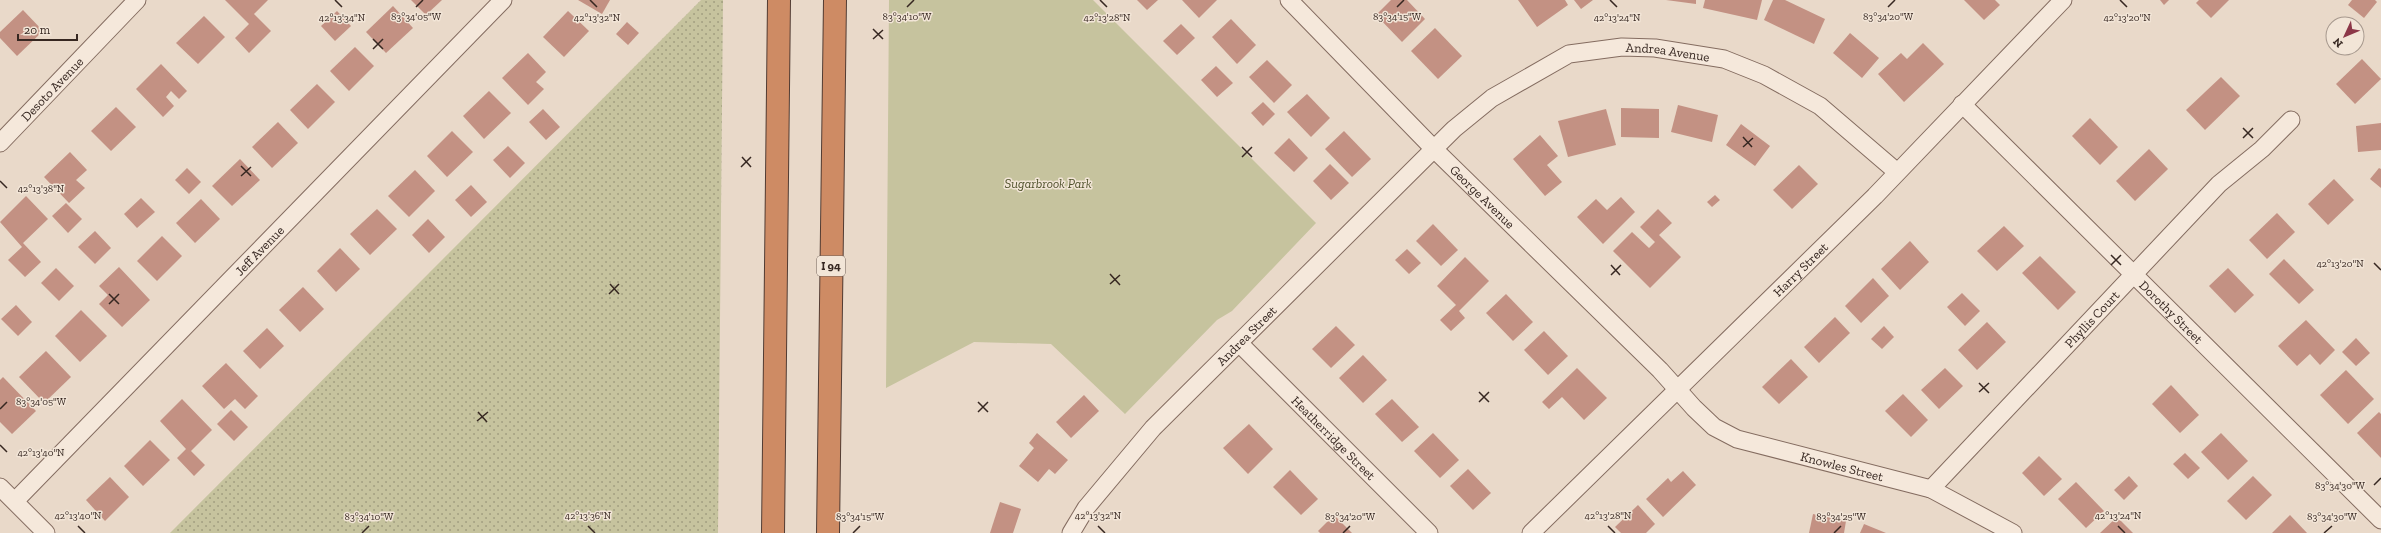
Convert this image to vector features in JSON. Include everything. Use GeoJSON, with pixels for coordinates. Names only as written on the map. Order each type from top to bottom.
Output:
{"type":"FeatureCollection","features":[{"type":"Feature","properties":{"kind":"highway"},"geometry":{"type":"LineString","coordinates":[[773,533],[779,0]]}},
{"type":"Feature","properties":{"kind":"highway","name":"I 94"},"geometry":{"type":"LineString","coordinates":[[828,533],[835,0]]}},
{"type":"Feature","properties":{"kind":"street","name":"Desoto Avenue"},"geometry":{"type":"LineString","coordinates":[[0,143],[137,0]]}},
{"type":"Feature","properties":{"kind":"street","name":"Jeff Avenue"},"geometry":{"type":"LineString","coordinates":[[15,502],[503,0]]}},
{"type":"Feature","properties":{"kind":"street","name":"George Avenue"},"geometry":{"type":"LineString","coordinates":[[1289,0],[1434,149],[1678,391]]}},
{"type":"Feature","properties":{"kind":"street","name":"Harry Street"},"geometry":{"type":"LineString","coordinates":[[1531,533],[1678,391],[1898,172],[2063,0]]}},
{"type":"Feature","properties":{"kind":"street","name":"Andrea Avenue"},"geometry":{"type":"LineString","coordinates":[[1434,149],[1492,98],[1569,54],[1622,47],[1655,48],[1724,60],[1764,75],[1820,106],[1898,172]]}},
{"type":"Feature","properties":{"kind":"street","name":"Dorothy Street"},"geometry":{"type":"LineString","coordinates":[[1962,104],[2134,273],[2381,520]]}},
{"type":"Feature","properties":{"kind":"street","name":"Phyllis Court"},"geometry":{"type":"LineString","coordinates":[[1931,489],[2219,184],[2262,149],[2291,120]]}},
{"type":"Feature","properties":{"kind":"street","name":"Andrea Street"},"geometry":{"type":"LineString","coordinates":[[1071,533],[1086,508],[1153,428],[1434,149]]}},
{"type":"Feature","properties":{"kind":"street","name":"Heatherridge Street"},"geometry":{"type":"LineString","coordinates":[[1239,343],[1428,533]]}},
{"type":"Feature","properties":{"kind":"street","name":"Knowles Street"},"geometry":{"type":"LineString","coordinates":[[1678,391],[1714,427],[1737,439],[1931,489],[2013,533]]}},
{"type":"Feature","properties":{"kind":"street"},"geometry":{"type":"LineString","coordinates":[[0,487],[46,533]]}},
{"type":"Feature","properties":{"kind":"green space"},"geometry":{"type":"Polygon","coordinates":[[[701,0],[723,0],[718,533],[170,533],[701,0]]]}},
{"type":"Feature","properties":{"kind":"green space","name":"Sugarbrook Park"},"geometry":{"type":"Polygon","coordinates":[[[889,0],[1093,0],[1316,223],[1232,311],[1217,320],[1125,414],[1051,344],[974,342],[886,388],[889,0]]]}},
{"type":"Feature","properties":{"kind":"building"},"geometry":{"type":"Polygon","coordinates":[[[225,0],[268,0],[254,14],[271,31],[249,53],[235,38],[249,24],[225,0]]]}},
{"type":"Feature","properties":{"kind":"building"},"geometry":{"type":"Polygon","coordinates":[[[411,0],[442,0],[426,15],[411,0]]]}},
{"type":"Feature","properties":{"kind":"building"},"geometry":{"type":"Polygon","coordinates":[[[578,0],[610,0],[602,14],[578,0]]]}},
{"type":"Feature","properties":{"kind":"building"},"geometry":{"type":"Polygon","coordinates":[[[1137,0],[1158,0],[1147,10],[1137,0]]]}},
{"type":"Feature","properties":{"kind":"building"},"geometry":{"type":"Polygon","coordinates":[[[1182,0],[1217,0],[1199,18],[1182,0]]]}},
{"type":"Feature","properties":{"kind":"building"},"geometry":{"type":"Polygon","coordinates":[[[1391,0],[1407,0],[1425,19],[1402,42],[1376,15],[1391,0]]]}},
{"type":"Feature","properties":{"kind":"building"},"geometry":{"type":"Polygon","coordinates":[[[1518,0],[1565,0],[1568,5],[1537,27],[1518,0]]]}},
{"type":"Feature","properties":{"kind":"building"},"geometry":{"type":"Polygon","coordinates":[[[1574,0],[1593,0],[1581,9],[1574,0]]]}},
{"type":"Feature","properties":{"kind":"building"},"geometry":{"type":"Polygon","coordinates":[[[1666,0],[1696,0],[1696,4],[1666,0]]]}},
{"type":"Feature","properties":{"kind":"building"},"geometry":{"type":"Polygon","coordinates":[[[1705,0],[1762,0],[1757,20],[1703,8],[1705,0]]]}},
{"type":"Feature","properties":{"kind":"building"},"geometry":{"type":"Polygon","coordinates":[[[1773,0],[1785,0],[1825,19],[1814,44],[1764,20],[1773,0]]]}},
{"type":"Feature","properties":{"kind":"building"},"geometry":{"type":"Polygon","coordinates":[[[1964,0],[1995,0],[2000,5],[1984,20],[1964,0]]]}},
{"type":"Feature","properties":{"kind":"building"},"geometry":{"type":"Polygon","coordinates":[[[2160,0],[2169,0],[2164,5],[2160,0]]]}},
{"type":"Feature","properties":{"kind":"building"},"geometry":{"type":"Polygon","coordinates":[[[2199,0],[2229,0],[2211,18],[2196,3],[2199,0]]]}},
{"type":"Feature","properties":{"kind":"building"},"geometry":{"type":"Polygon","coordinates":[[[2352,0],[2375,0],[2377,2],[2365,17],[2362,16],[2348,5],[2352,0]]]}},
{"type":"Feature","properties":{"kind":"building"},"geometry":{"type":"Polygon","coordinates":[[[393,6],[413,28],[386,53],[366,32],[393,6]]]}},
{"type":"Feature","properties":{"kind":"building"},"geometry":{"type":"Polygon","coordinates":[[[23,10],[43,31],[17,56],[0,38],[0,32],[23,10]]]}},
{"type":"Feature","properties":{"kind":"building"},"geometry":{"type":"Polygon","coordinates":[[[337,11],[351,26],[335,41],[321,26],[337,11]]]}},
{"type":"Feature","properties":{"kind":"building"},"geometry":{"type":"Polygon","coordinates":[[[568,11],[589,31],[564,57],[543,37],[568,11]]]}},
{"type":"Feature","properties":{"kind":"building"},"geometry":{"type":"Polygon","coordinates":[[[204,16],[225,37],[198,64],[176,43],[204,16]]]}},
{"type":"Feature","properties":{"kind":"building"},"geometry":{"type":"Polygon","coordinates":[[[1231,19],[1256,45],[1237,64],[1212,37],[1231,19]]]}},
{"type":"Feature","properties":{"kind":"building"},"geometry":{"type":"Polygon","coordinates":[[[627,22],[639,33],[628,45],[616,34],[627,22]]]}},
{"type":"Feature","properties":{"kind":"building"},"geometry":{"type":"Polygon","coordinates":[[[1181,24],[1195,38],[1177,55],[1163,41],[1181,24]]]}},
{"type":"Feature","properties":{"kind":"building"},"geometry":{"type":"Polygon","coordinates":[[[1435,28],[1462,56],[1438,79],[1411,51],[1435,28]]]}},
{"type":"Feature","properties":{"kind":"building"},"geometry":{"type":"Polygon","coordinates":[[[1850,33],[1879,58],[1862,78],[1833,53],[1850,33]]]}},
{"type":"Feature","properties":{"kind":"building"},"geometry":{"type":"Polygon","coordinates":[[[1923,43],[1944,64],[1904,102],[1878,74],[1901,53],[1907,59],[1923,43]]]}},
{"type":"Feature","properties":{"kind":"building"},"geometry":{"type":"Polygon","coordinates":[[[355,47],[374,66],[349,91],[330,71],[355,47]]]}},
{"type":"Feature","properties":{"kind":"building"},"geometry":{"type":"Polygon","coordinates":[[[528,53],[546,72],[536,82],[544,89],[528,105],[502,78],[528,53]]]}},
{"type":"Feature","properties":{"kind":"building"},"geometry":{"type":"Polygon","coordinates":[[[2362,59],[2381,79],[2355,104],[2336,84],[2362,59]]]}},
{"type":"Feature","properties":{"kind":"building"},"geometry":{"type":"Polygon","coordinates":[[[1267,60],[1292,85],[1274,103],[1249,77],[1267,60]]]}},
{"type":"Feature","properties":{"kind":"building"},"geometry":{"type":"Polygon","coordinates":[[[161,64],[187,91],[179,99],[171,91],[166,97],[174,106],[163,117],[136,89],[161,64]]]}},
{"type":"Feature","properties":{"kind":"building"},"geometry":{"type":"Polygon","coordinates":[[[1216,66],[1233,83],[1217,97],[1201,80],[1216,66]]]}},
{"type":"Feature","properties":{"kind":"building"},"geometry":{"type":"Polygon","coordinates":[[[2221,77],[2240,96],[2205,130],[2186,110],[2221,77]]]}},
{"type":"Feature","properties":{"kind":"building"},"geometry":{"type":"Polygon","coordinates":[[[317,84],[335,102],[308,129],[290,110],[317,84]]]}},
{"type":"Feature","properties":{"kind":"building"},"geometry":{"type":"Polygon","coordinates":[[[489,91],[511,113],[484,139],[463,116],[489,91]]]}},
{"type":"Feature","properties":{"kind":"building"},"geometry":{"type":"Polygon","coordinates":[[[1307,94],[1330,118],[1311,137],[1287,112],[1307,94]]]}},
{"type":"Feature","properties":{"kind":"building"},"geometry":{"type":"Polygon","coordinates":[[[1263,102],[1275,114],[1263,126],[1251,113],[1263,102]]]}},
{"type":"Feature","properties":{"kind":"building"},"geometry":{"type":"Polygon","coordinates":[[[1678,105],[1718,115],[1712,142],[1671,132],[1678,105]]]}},
{"type":"Feature","properties":{"kind":"building"},"geometry":{"type":"Polygon","coordinates":[[[116,107],[136,127],[111,151],[91,131],[116,107]]]}},
{"type":"Feature","properties":{"kind":"building"},"geometry":{"type":"Polygon","coordinates":[[[1621,108],[1659,109],[1659,138],[1621,137],[1621,108]]]}},
{"type":"Feature","properties":{"kind":"building"},"geometry":{"type":"Polygon","coordinates":[[[543,109],[560,127],[546,140],[529,122],[543,109]]]}},
{"type":"Feature","properties":{"kind":"building"},"geometry":{"type":"Polygon","coordinates":[[[1606,109],[1616,145],[1568,157],[1558,121],[1606,109]]]}},
{"type":"Feature","properties":{"kind":"building"},"geometry":{"type":"Polygon","coordinates":[[[2090,118],[2118,147],[2100,165],[2072,136],[2090,118]]]}},
{"type":"Feature","properties":{"kind":"building"},"geometry":{"type":"Polygon","coordinates":[[[278,122],[298,143],[272,168],[252,147],[278,122]]]}},
{"type":"Feature","properties":{"kind":"building"},"geometry":{"type":"Polygon","coordinates":[[[2381,123],[2381,150],[2358,152],[2356,126],[2381,123]]]}},
{"type":"Feature","properties":{"kind":"building"},"geometry":{"type":"Polygon","coordinates":[[[1741,124],[1770,146],[1755,166],[1726,145],[1741,124]]]}},
{"type":"Feature","properties":{"kind":"building"},"geometry":{"type":"Polygon","coordinates":[[[452,131],[473,152],[447,177],[427,156],[452,131]]]}},
{"type":"Feature","properties":{"kind":"building"},"geometry":{"type":"Polygon","coordinates":[[[1344,131],[1371,159],[1352,177],[1325,149],[1344,131]]]}},
{"type":"Feature","properties":{"kind":"building"},"geometry":{"type":"Polygon","coordinates":[[[1540,135],[1558,156],[1547,165],[1562,182],[1545,196],[1513,159],[1540,135]]]}},
{"type":"Feature","properties":{"kind":"building"},"geometry":{"type":"Polygon","coordinates":[[[1289,138],[1308,158],[1294,172],[1274,153],[1289,138]]]}},
{"type":"Feature","properties":{"kind":"building"},"geometry":{"type":"Polygon","coordinates":[[[508,146],[525,163],[510,178],[493,160],[508,146]]]}},
{"type":"Feature","properties":{"kind":"building"},"geometry":{"type":"Polygon","coordinates":[[[2149,149],[2168,169],[2135,201],[2116,181],[2149,149]]]}},
{"type":"Feature","properties":{"kind":"building"},"geometry":{"type":"Polygon","coordinates":[[[70,152],[87,170],[76,180],[85,188],[69,203],[44,177],[70,152]]]}},
{"type":"Feature","properties":{"kind":"building"},"geometry":{"type":"Polygon","coordinates":[[[240,159],[260,180],[232,206],[212,186],[240,159]]]}},
{"type":"Feature","properties":{"kind":"building"},"geometry":{"type":"Polygon","coordinates":[[[1330,164],[1349,183],[1331,200],[1313,181],[1330,164]]]}},
{"type":"Feature","properties":{"kind":"building"},"geometry":{"type":"Polygon","coordinates":[[[1799,165],[1818,184],[1792,209],[1773,190],[1799,165]]]}},
{"type":"Feature","properties":{"kind":"building"},"geometry":{"type":"Polygon","coordinates":[[[187,168],[201,182],[189,194],[175,180],[187,168]]]}},
{"type":"Feature","properties":{"kind":"building"},"geometry":{"type":"Polygon","coordinates":[[[2379,168],[2381,169],[2381,188],[2370,179],[2379,168]]]}},
{"type":"Feature","properties":{"kind":"building"},"geometry":{"type":"Polygon","coordinates":[[[415,170],[435,191],[409,217],[388,196],[415,170]]]}},
{"type":"Feature","properties":{"kind":"building"},"geometry":{"type":"Polygon","coordinates":[[[2334,179],[2354,200],[2328,225],[2308,204],[2334,179]]]}},
{"type":"Feature","properties":{"kind":"building"},"geometry":{"type":"Polygon","coordinates":[[[471,185],[487,202],[471,217],[455,200],[471,185]]]}},
{"type":"Feature","properties":{"kind":"building"},"geometry":{"type":"Polygon","coordinates":[[[1715,195],[1720,200],[1712,207],[1707,202],[1715,195]]]}},
{"type":"Feature","properties":{"kind":"building"},"geometry":{"type":"Polygon","coordinates":[[[26,196],[48,219],[23,243],[41,262],[25,277],[8,260],[22,247],[0,222],[26,196]]]}},
{"type":"Feature","properties":{"kind":"building"},"geometry":{"type":"Polygon","coordinates":[[[1621,197],[1635,212],[1603,244],[1577,217],[1596,199],[1607,210],[1621,197]]]}},
{"type":"Feature","properties":{"kind":"building"},"geometry":{"type":"Polygon","coordinates":[[[141,198],[155,212],[137,228],[124,214],[141,198]]]}},
{"type":"Feature","properties":{"kind":"building"},"geometry":{"type":"Polygon","coordinates":[[[201,199],[220,219],[195,243],[176,223],[201,199]]]}},
{"type":"Feature","properties":{"kind":"building"},"geometry":{"type":"Polygon","coordinates":[[[66,203],[82,219],[68,233],[52,216],[66,203]]]}},
{"type":"Feature","properties":{"kind":"building"},"geometry":{"type":"Polygon","coordinates":[[[377,209],[397,229],[370,255],[350,234],[377,209]]]}},
{"type":"Feature","properties":{"kind":"building"},"geometry":{"type":"Polygon","coordinates":[[[1658,209],[1672,223],[1659,235],[1681,257],[1650,288],[1613,251],[1632,232],[1649,248],[1655,242],[1640,227],[1658,209]]]}},
{"type":"Feature","properties":{"kind":"building"},"geometry":{"type":"Polygon","coordinates":[[[2277,213],[2295,232],[2267,259],[2249,240],[2277,213]]]}},
{"type":"Feature","properties":{"kind":"building"},"geometry":{"type":"Polygon","coordinates":[[[428,219],[445,237],[429,253],[412,235],[428,219]]]}},
{"type":"Feature","properties":{"kind":"building"},"geometry":{"type":"Polygon","coordinates":[[[1433,224],[1458,250],[1441,266],[1416,241],[1433,224]]]}},
{"type":"Feature","properties":{"kind":"building"},"geometry":{"type":"Polygon","coordinates":[[[2004,226],[2024,246],[1997,271],[1977,251],[2004,226]]]}},
{"type":"Feature","properties":{"kind":"building"},"geometry":{"type":"Polygon","coordinates":[[[95,231],[111,248],[95,264],[78,247],[95,231]]]}},
{"type":"Feature","properties":{"kind":"building"},"geometry":{"type":"Polygon","coordinates":[[[162,236],[182,256],[157,281],[137,261],[162,236]]]}},
{"type":"Feature","properties":{"kind":"building"},"geometry":{"type":"Polygon","coordinates":[[[1910,241],[1929,262],[1900,290],[1881,269],[1910,241]]]}},
{"type":"Feature","properties":{"kind":"building"},"geometry":{"type":"Polygon","coordinates":[[[340,248],[360,269],[336,292],[317,271],[340,248]]]}},
{"type":"Feature","properties":{"kind":"building"},"geometry":{"type":"Polygon","coordinates":[[[1407,249],[1421,263],[1409,274],[1395,260],[1407,249]]]}},
{"type":"Feature","properties":{"kind":"building"},"geometry":{"type":"Polygon","coordinates":[[[2040,256],[2076,292],[2058,310],[2022,273],[2040,256]]]}},
{"type":"Feature","properties":{"kind":"building"},"geometry":{"type":"Polygon","coordinates":[[[1465,257],[1489,281],[1459,311],[1465,318],[1451,331],[1440,320],[1456,305],[1437,286],[1465,257]]]}},
{"type":"Feature","properties":{"kind":"building"},"geometry":{"type":"Polygon","coordinates":[[[2284,259],[2314,290],[2299,304],[2269,274],[2284,259]]]}},
{"type":"Feature","properties":{"kind":"building"},"geometry":{"type":"Polygon","coordinates":[[[119,267],[150,300],[122,327],[99,304],[108,295],[99,286],[119,267]]]}},
{"type":"Feature","properties":{"kind":"building"},"geometry":{"type":"Polygon","coordinates":[[[56,268],[74,286],[59,301],[41,283],[56,268]]]}},
{"type":"Feature","properties":{"kind":"building"},"geometry":{"type":"Polygon","coordinates":[[[2228,268],[2254,295],[2235,313],[2209,286],[2228,268]]]}},
{"type":"Feature","properties":{"kind":"building"},"geometry":{"type":"Polygon","coordinates":[[[1873,278],[1889,296],[1861,323],[1845,306],[1873,278]]]}},
{"type":"Feature","properties":{"kind":"building"},"geometry":{"type":"Polygon","coordinates":[[[303,287],[324,309],[300,332],[279,310],[303,287]]]}},
{"type":"Feature","properties":{"kind":"building"},"geometry":{"type":"Polygon","coordinates":[[[1962,293],[1980,311],[1965,326],[1947,307],[1962,293]]]}},
{"type":"Feature","properties":{"kind":"building"},"geometry":{"type":"Polygon","coordinates":[[[1506,294],[1533,322],[1513,341],[1486,313],[1506,294]]]}},
{"type":"Feature","properties":{"kind":"building"},"geometry":{"type":"Polygon","coordinates":[[[16,305],[32,322],[18,336],[1,319],[16,305]]]}},
{"type":"Feature","properties":{"kind":"building"},"geometry":{"type":"Polygon","coordinates":[[[81,310],[107,336],[80,362],[55,336],[81,310]]]}},
{"type":"Feature","properties":{"kind":"building"},"geometry":{"type":"Polygon","coordinates":[[[1835,317],[1850,333],[1819,363],[1804,347],[1835,317]]]}},
{"type":"Feature","properties":{"kind":"building"},"geometry":{"type":"Polygon","coordinates":[[[2306,320],[2335,350],[2320,365],[2310,354],[2297,366],[2278,346],[2306,320]]]}},
{"type":"Feature","properties":{"kind":"building"},"geometry":{"type":"Polygon","coordinates":[[[1987,322],[2006,342],[1977,370],[1958,350],[1987,322]]]}},
{"type":"Feature","properties":{"kind":"building"},"geometry":{"type":"Polygon","coordinates":[[[1336,326],[1355,345],[1331,368],[1312,349],[1336,326]]]}},
{"type":"Feature","properties":{"kind":"building"},"geometry":{"type":"Polygon","coordinates":[[[1884,326],[1894,337],[1882,349],[1871,339],[1884,326]]]}},
{"type":"Feature","properties":{"kind":"building"},"geometry":{"type":"Polygon","coordinates":[[[267,328],[284,346],[260,369],[243,351],[267,328]]]}},
{"type":"Feature","properties":{"kind":"building"},"geometry":{"type":"Polygon","coordinates":[[[1544,331],[1568,356],[1548,375],[1524,350],[1544,331]]]}},
{"type":"Feature","properties":{"kind":"building"},"geometry":{"type":"Polygon","coordinates":[[[2356,338],[2370,353],[2356,366],[2342,352],[2356,338]]]}},
{"type":"Feature","properties":{"kind":"building"},"geometry":{"type":"Polygon","coordinates":[[[46,351],[71,377],[44,403],[19,377],[46,351]]]}},
{"type":"Feature","properties":{"kind":"building"},"geometry":{"type":"Polygon","coordinates":[[[1363,355],[1387,380],[1363,403],[1339,378],[1363,355]]]}},
{"type":"Feature","properties":{"kind":"building"},"geometry":{"type":"Polygon","coordinates":[[[1791,359],[1808,377],[1779,404],[1762,387],[1791,359]]]}},
{"type":"Feature","properties":{"kind":"building"},"geometry":{"type":"Polygon","coordinates":[[[226,363],[258,396],[245,409],[235,399],[224,409],[202,386],[226,363]]]}},
{"type":"Feature","properties":{"kind":"building"},"geometry":{"type":"Polygon","coordinates":[[[1577,368],[1607,398],[1584,420],[1562,397],[1549,409],[1542,402],[1577,368]]]}},
{"type":"Feature","properties":{"kind":"building"},"geometry":{"type":"Polygon","coordinates":[[[1945,368],[1963,386],[1939,409],[1921,390],[1945,368]]]}},
{"type":"Feature","properties":{"kind":"building"},"geometry":{"type":"Polygon","coordinates":[[[2346,370],[2374,399],[2348,424],[2320,395],[2346,370]]]}},
{"type":"Feature","properties":{"kind":"building"},"geometry":{"type":"Polygon","coordinates":[[[3,377],[36,411],[12,434],[0,422],[0,380],[3,377]]]}},
{"type":"Feature","properties":{"kind":"building"},"geometry":{"type":"Polygon","coordinates":[[[2171,385],[2199,415],[2180,433],[2152,404],[2171,385]]]}},
{"type":"Feature","properties":{"kind":"building"},"geometry":{"type":"Polygon","coordinates":[[[1903,394],[1928,420],[1911,437],[1885,411],[1903,394]]]}},
{"type":"Feature","properties":{"kind":"building"},"geometry":{"type":"Polygon","coordinates":[[[1084,395],[1099,411],[1071,438],[1056,422],[1084,395]]]}},
{"type":"Feature","properties":{"kind":"building"},"geometry":{"type":"Polygon","coordinates":[[[182,399],[212,430],[191,451],[205,465],[194,476],[177,458],[186,449],[160,421],[182,399]]]}},
{"type":"Feature","properties":{"kind":"building"},"geometry":{"type":"Polygon","coordinates":[[[1392,399],[1419,427],[1402,442],[1375,414],[1392,399]]]}},
{"type":"Feature","properties":{"kind":"building"},"geometry":{"type":"Polygon","coordinates":[[[231,410],[248,427],[234,441],[217,424],[231,410]]]}},
{"type":"Feature","properties":{"kind":"building"},"geometry":{"type":"Polygon","coordinates":[[[2379,412],[2381,414],[2381,458],[2357,433],[2379,412]]]}},
{"type":"Feature","properties":{"kind":"building"},"geometry":{"type":"Polygon","coordinates":[[[1249,424],[1273,449],[1248,474],[1223,448],[1249,424]]]}},
{"type":"Feature","properties":{"kind":"building"},"geometry":{"type":"Polygon","coordinates":[[[1037,433],[1068,460],[1055,474],[1049,469],[1038,482],[1019,466],[1034,448],[1029,443],[1037,433]]]}},
{"type":"Feature","properties":{"kind":"building"},"geometry":{"type":"Polygon","coordinates":[[[1433,433],[1459,460],[1440,478],[1414,451],[1433,433]]]}},
{"type":"Feature","properties":{"kind":"building"},"geometry":{"type":"Polygon","coordinates":[[[2221,433],[2248,461],[2228,480],[2201,452],[2221,433]]]}},
{"type":"Feature","properties":{"kind":"building"},"geometry":{"type":"Polygon","coordinates":[[[150,440],[170,460],[143,486],[124,466],[150,440]]]}},
{"type":"Feature","properties":{"kind":"building"},"geometry":{"type":"Polygon","coordinates":[[[2185,453],[2200,468],[2188,479],[2173,464],[2185,453]]]}},
{"type":"Feature","properties":{"kind":"building"},"geometry":{"type":"Polygon","coordinates":[[[2039,456],[2062,479],[2044,496],[2022,473],[2039,456]]]}},
{"type":"Feature","properties":{"kind":"building"},"geometry":{"type":"Polygon","coordinates":[[[1468,469],[1491,493],[1473,510],[1450,486],[1468,469]]]}},
{"type":"Feature","properties":{"kind":"building"},"geometry":{"type":"Polygon","coordinates":[[[1290,470],[1318,499],[1301,515],[1273,487],[1290,470]]]}},
{"type":"Feature","properties":{"kind":"building"},"geometry":{"type":"Polygon","coordinates":[[[1683,471],[1696,485],[1663,517],[1646,499],[1668,478],[1671,482],[1683,471]]]}},
{"type":"Feature","properties":{"kind":"building"},"geometry":{"type":"Polygon","coordinates":[[[2129,476],[2138,486],[2124,500],[2114,490],[2129,476]]]}},
{"type":"Feature","properties":{"kind":"building"},"geometry":{"type":"Polygon","coordinates":[[[2253,476],[2272,495],[2246,520],[2227,501],[2253,476]]]}},
{"type":"Feature","properties":{"kind":"building"},"geometry":{"type":"Polygon","coordinates":[[[110,477],[129,497],[105,521],[86,500],[110,477]]]}},
{"type":"Feature","properties":{"kind":"building"},"geometry":{"type":"Polygon","coordinates":[[[2076,482],[2104,511],[2086,528],[2058,499],[2076,482]]]}},
{"type":"Feature","properties":{"kind":"building"},"geometry":{"type":"Polygon","coordinates":[[[1000,502],[1021,509],[1013,533],[990,533],[1000,502]]]}},
{"type":"Feature","properties":{"kind":"building"},"geometry":{"type":"Polygon","coordinates":[[[1638,505],[1655,524],[1646,533],[1621,533],[1615,527],[1638,505]]]}},
{"type":"Feature","properties":{"kind":"building"},"geometry":{"type":"Polygon","coordinates":[[[1813,514],[1846,521],[1844,533],[1809,533],[1813,514]]]}},
{"type":"Feature","properties":{"kind":"building"},"geometry":{"type":"Polygon","coordinates":[[[1334,515],[1352,533],[1320,533],[1318,531],[1334,515]]]}},
{"type":"Feature","properties":{"kind":"building"},"geometry":{"type":"Polygon","coordinates":[[[2290,515],[2307,533],[2272,533],[2290,515]]]}},
{"type":"Feature","properties":{"kind":"building"},"geometry":{"type":"Polygon","coordinates":[[[2117,517],[2133,533],[2100,533],[2117,517]]]}},
{"type":"Feature","properties":{"kind":"building"},"geometry":{"type":"Polygon","coordinates":[[[1864,524],[1886,533],[1860,533],[1864,524]]]}}]}
